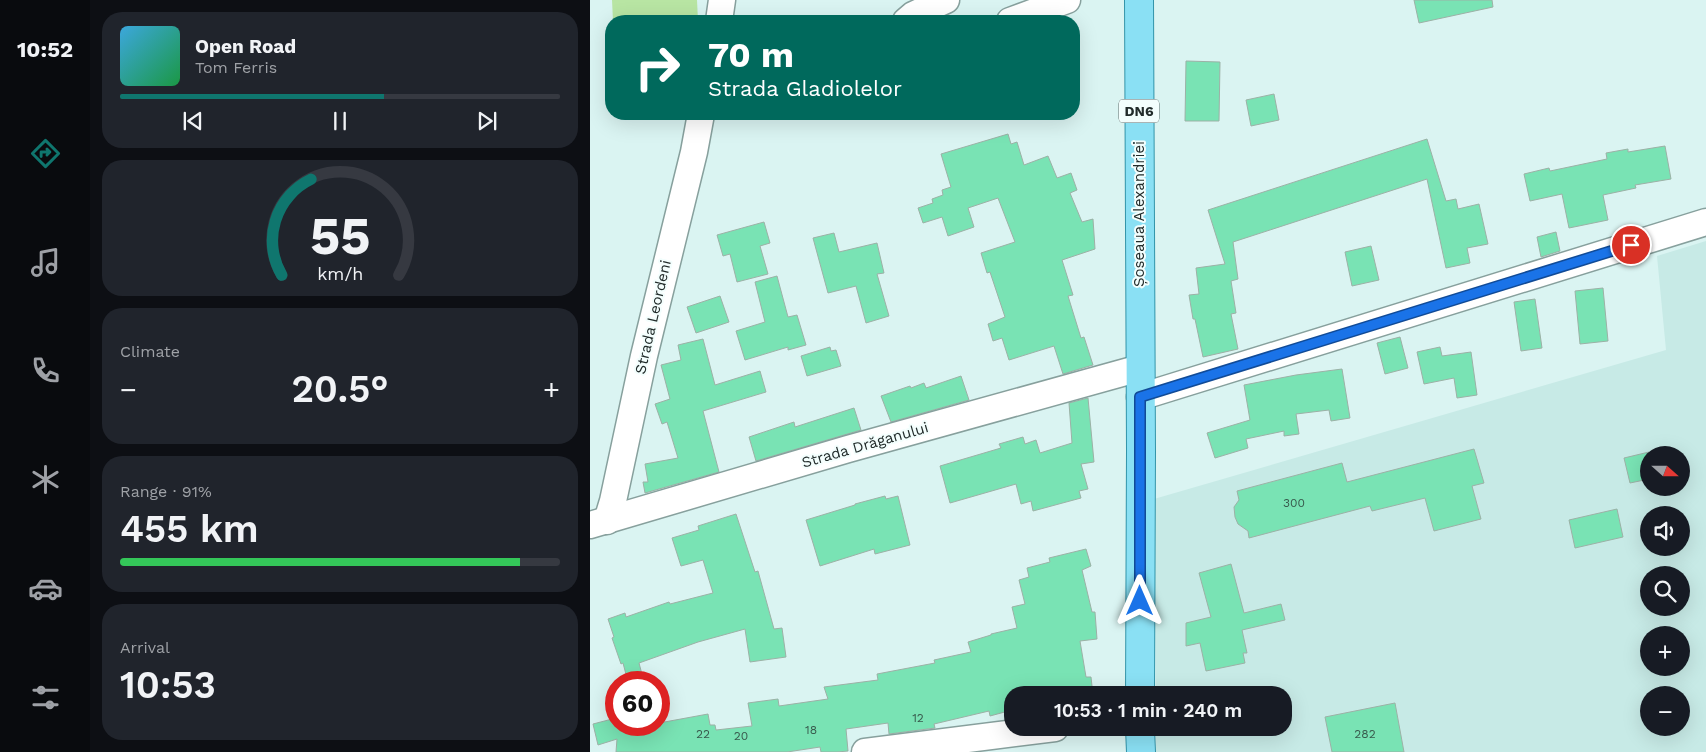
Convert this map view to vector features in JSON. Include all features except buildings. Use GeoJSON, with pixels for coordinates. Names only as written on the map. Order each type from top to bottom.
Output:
{"type":"FeatureCollection","features":[{"type":"Feature","properties":{"kind":"main road","name":"Șoseaua Alexandriei"},"geometry":{"type":"LineString","coordinates":[[1138,0],[1140,397]]}},
{"type":"Feature","properties":{"kind":"main road","name":"DN6"},"geometry":{"type":"LineString","coordinates":[[1140,397],[1140,686]]}},
{"type":"Feature","properties":{"kind":"main road"},"geometry":{"type":"LineString","coordinates":[[1140,736],[1141,752]]}},
{"type":"Feature","properties":{"kind":"street"},"geometry":{"type":"LineString","coordinates":[[720,15],[722,0]]}},
{"type":"Feature","properties":{"kind":"street"},"geometry":{"type":"LineString","coordinates":[[913,15],[946,0]]}},
{"type":"Feature","properties":{"kind":"street"},"geometry":{"type":"LineString","coordinates":[[1026,15],[1067,0]]}},
{"type":"Feature","properties":{"kind":"street","name":"Strada Leordeni"},"geometry":{"type":"LineString","coordinates":[[598,523],[613,501],[646,346],[694,152],[700,120]]}},
{"type":"Feature","properties":{"kind":"street"},"geometry":{"type":"LineString","coordinates":[[1140,397],[1706,222]]}},
{"type":"Feature","properties":{"kind":"street","name":"Strada Drăganului"},"geometry":{"type":"LineString","coordinates":[[598,523],[848,449],[1140,368]]}},
{"type":"Feature","properties":{"kind":"street"},"geometry":{"type":"LineString","coordinates":[[865,752],[1004,734]]}},
{"type":"Feature","properties":{"kind":"shaded area"},"geometry":{"type":"Polygon","coordinates":[[[1706,241],[1706,752],[1156,752],[1156,736],[1292,736],[1292,686],[1156,686],[1154,499],[1666,350],[1657,256],[1706,241]]]}},
{"type":"Feature","properties":{"kind":"green space"},"geometry":{"type":"Polygon","coordinates":[[[612,0],[697,0],[698,15],[613,15],[612,0]]]}},
{"type":"Feature","properties":{"kind":"route"},"geometry":{"type":"LineString","coordinates":[[1140,601],[1140,397],[1631,245]]}}]}
